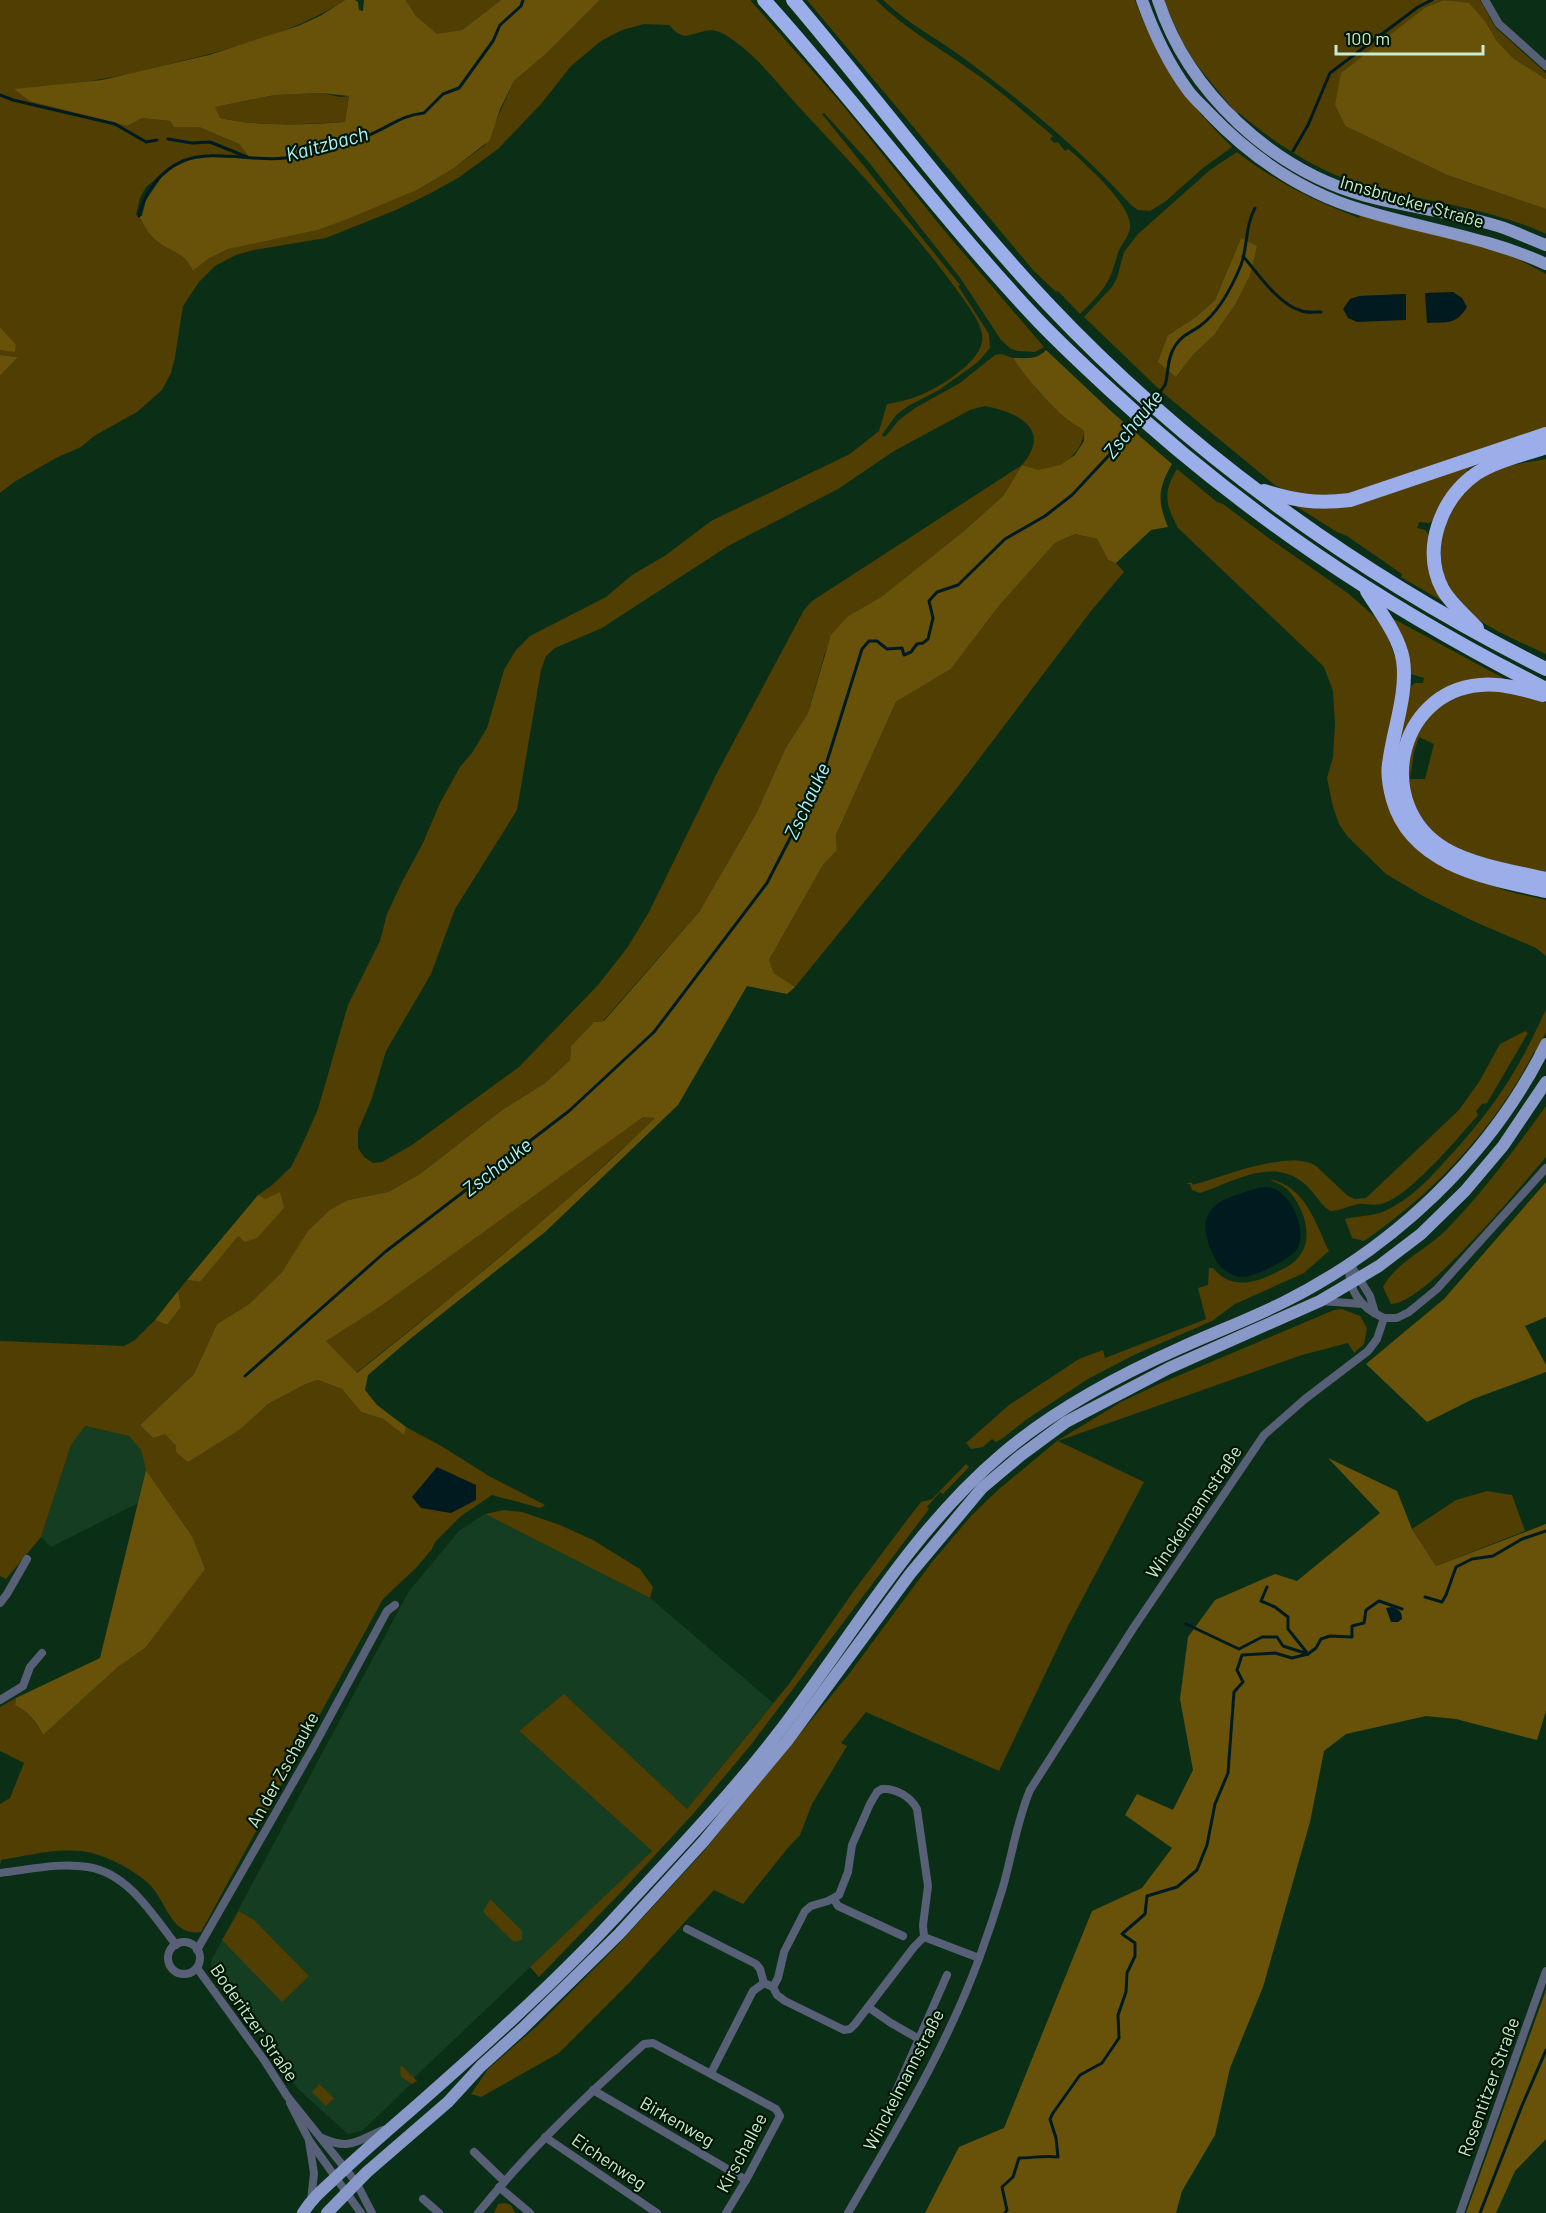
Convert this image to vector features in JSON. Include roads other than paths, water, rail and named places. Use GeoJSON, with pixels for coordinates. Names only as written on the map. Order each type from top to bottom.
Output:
{"type":"FeatureCollection","features":[{"type":"Feature","properties":{"kind":"highway"},"geometry":{"type":"LineString","coordinates":[[764,0],[817,59],[953,224],[1032,315],[1152,429],[1226,490],[1296,542],[1366,589],[1460,645],[1546,689]]}},
{"type":"Feature","properties":{"kind":"highway"},"geometry":{"type":"LineString","coordinates":[[793,0],[968,214],[1046,302],[1094,351],[1158,410],[1238,476],[1364,566],[1489,640],[1546,669]]}},
{"type":"Feature","properties":{"kind":"highway"},"geometry":{"type":"LineString","coordinates":[[1254,488],[1298,501],[1324,503],[1350,500],[1546,434]]}},
{"type":"Feature","properties":{"kind":"highway"},"geometry":{"type":"LineString","coordinates":[[1489,640],[1444,591],[1436,563],[1435,546],[1438,522],[1454,494],[1478,473],[1493,465],[1546,447]]}},
{"type":"Feature","properties":{"kind":"highway"},"geometry":{"type":"LineString","coordinates":[[1366,589],[1395,640],[1402,657],[1405,676],[1388,768],[1390,790],[1396,812],[1410,834],[1429,853],[1446,862],[1507,882],[1546,891]]}},
{"type":"Feature","properties":{"kind":"highway"},"geometry":{"type":"LineString","coordinates":[[1546,696],[1509,686],[1479,685],[1448,694],[1428,709],[1411,732],[1402,759],[1401,776],[1403,793],[1415,819],[1430,838],[1444,849],[1482,863],[1546,879]]}},
{"type":"Feature","properties":{"kind":"main road","name":"Innsbrucker Straße"},"geometry":{"type":"LineString","coordinates":[[1142,0],[1154,32],[1188,90],[1224,129],[1267,165],[1299,184],[1361,210],[1498,246],[1546,264]]}},
{"type":"Feature","properties":{"kind":"main road","name":"Innsbrucker Straße"},"geometry":{"type":"LineString","coordinates":[[1158,0],[1167,28],[1203,84],[1233,118],[1277,154],[1338,187],[1365,196],[1503,228],[1546,245]]}},
{"type":"Feature","properties":{"kind":"main road"},"geometry":{"type":"LineString","coordinates":[[303,2213],[310,2201],[344,2168],[511,2021],[607,1926],[693,1833],[777,1734],[899,1565],[934,1522],[1001,1454],[1083,1396],[1139,1367],[1285,1301],[1349,1263],[1391,1232],[1459,1170],[1505,1113],[1527,1080],[1546,1044]]}},
{"type":"Feature","properties":{"kind":"main road"},"geometry":{"type":"LineString","coordinates":[[327,2213],[346,2191],[448,2102],[482,2066],[619,1934],[695,1850],[787,1741],[910,1574],[982,1488],[1066,1422],[1093,1407],[1169,1368],[1320,1301],[1355,1282],[1421,1234],[1465,1191],[1509,1139],[1546,1082]]}},
{"type":"Feature","properties":{"kind":"street"},"geometry":{"type":"LineString","coordinates":[[1485,0],[1499,24],[1546,66]]}},
{"type":"Feature","properties":{"kind":"street"},"geometry":{"type":"LineString","coordinates":[[1320,1301],[1362,1304],[1384,1318],[1396,1318],[1409,1312],[1437,1289],[1546,1168]]}},
{"type":"Feature","properties":{"kind":"street"},"geometry":{"type":"LineString","coordinates":[[1349,1263],[1362,1304]]}},
{"type":"Feature","properties":{"kind":"street"},"geometry":{"type":"LineString","coordinates":[[1355,1282],[1372,1301],[1375,1313]]}},
{"type":"Feature","properties":{"kind":"street","name":"Winckelmannstraße"},"geometry":{"type":"LineString","coordinates":[[848,2213],[908,2112],[979,1959],[1002,1889],[1020,1816],[1030,1790],[1134,1627],[1264,1435],[1297,1405],[1368,1351],[1377,1339],[1384,1318]]}},
{"type":"Feature","properties":{"kind":"street"},"geometry":{"type":"LineString","coordinates":[[0,1603],[27,1559]]}},
{"type":"Feature","properties":{"kind":"street","name":"An der Zschauke"},"geometry":{"type":"LineString","coordinates":[[197,1950],[308,1756],[387,1611],[395,1605]]}},
{"type":"Feature","properties":{"kind":"street"},"geometry":{"type":"LineString","coordinates":[[0,1700],[23,1686],[30,1667],[42,1653]]}},
{"type":"Feature","properties":{"kind":"street"},"geometry":{"type":"LineString","coordinates":[[773,1987],[778,1978],[784,1952],[805,1911],[811,1905],[834,1899],[838,1895],[848,1872],[852,1845],[870,1804],[877,1792],[882,1789],[891,1789],[914,1802],[917,1809],[928,1886],[922,1925],[924,1937]]}},
{"type":"Feature","properties":{"kind":"street"},"geometry":{"type":"LineString","coordinates":[[0,1873],[54,1866],[89,1867],[102,1870],[123,1883],[140,1899],[176,1945]]}},
{"type":"Feature","properties":{"kind":"street"},"geometry":{"type":"LineString","coordinates":[[834,1899],[838,1906],[903,1936]]}},
{"type":"Feature","properties":{"kind":"street"},"geometry":{"type":"LineString","coordinates":[[687,1929],[756,1964],[764,1983]]}},
{"type":"Feature","properties":{"kind":"street"},"geometry":{"type":"LineString","coordinates":[[924,1937],[979,1959]]}},
{"type":"Feature","properties":{"kind":"street"},"geometry":{"type":"LineString","coordinates":[[764,1983],[773,1987],[777,1995],[785,2001],[844,2030],[850,2029],[924,1937]]}},
{"type":"Feature","properties":{"kind":"street"},"geometry":{"type":"LineString","coordinates":[[187,1943],[197,1950],[200,1956],[197,1968],[186,1974],[174,1971],[168,1960],[169,1954],[176,1945],[187,1943]]}},
{"type":"Feature","properties":{"kind":"street","name":"Boderitzer Straße"},"geometry":{"type":"LineString","coordinates":[[197,1968],[264,2060],[287,2096],[357,2182],[372,2213]]}},
{"type":"Feature","properties":{"kind":"street","name":"Rosentitzer Straße"},"geometry":{"type":"LineString","coordinates":[[1460,2213],[1546,1971]]}},
{"type":"Feature","properties":{"kind":"street","name":"Winckelmannstraße"},"geometry":{"type":"LineString","coordinates":[[889,2107],[947,1975]]}},
{"type":"Feature","properties":{"kind":"street"},"geometry":{"type":"LineString","coordinates":[[478,2213],[545,2137],[644,2044],[653,2043],[711,2073],[753,1991],[764,1983]]}},
{"type":"Feature","properties":{"kind":"street","name":"Winckelmannstraße"},"geometry":{"type":"LineString","coordinates":[[868,2007],[919,2039]]}},
{"type":"Feature","properties":{"kind":"street","name":"Kirschallee"},"geometry":{"type":"LineString","coordinates":[[711,2073],[776,2109],[780,2116],[726,2213]]}},
{"type":"Feature","properties":{"kind":"street","name":"Birkenweg"},"geometry":{"type":"LineString","coordinates":[[593,2090],[746,2180]]}},
{"type":"Feature","properties":{"kind":"street","name":"Boderitzer Straße"},"geometry":{"type":"LineString","coordinates":[[287,2096],[309,2140],[361,2213]]}},
{"type":"Feature","properties":{"kind":"street"},"geometry":{"type":"LineString","coordinates":[[321,2138],[335,2144],[351,2145],[390,2127]]}},
{"type":"Feature","properties":{"kind":"street","name":"Eichenweg"},"geometry":{"type":"LineString","coordinates":[[545,2137],[657,2213]]}},
{"type":"Feature","properties":{"kind":"street","name":"Boderitzer Straße"},"geometry":{"type":"LineString","coordinates":[[309,2140],[314,2173],[314,2187],[310,2201]]}},
{"type":"Feature","properties":{"kind":"street"},"geometry":{"type":"LineString","coordinates":[[474,2152],[530,2213]]}},
{"type":"Feature","properties":{"kind":"street"},"geometry":{"type":"LineString","coordinates":[[423,2199],[439,2213]]}},
{"type":"Feature","properties":{"kind":"water"},"geometry":{"type":"Polygon","coordinates":[[[1453,292],[1462,298],[1467,307],[1463,313],[1455,320],[1427,323],[1425,293],[1453,292]]]}},
{"type":"Feature","properties":{"kind":"water"},"geometry":{"type":"Polygon","coordinates":[[[1406,294],[1406,320],[1357,322],[1348,318],[1343,309],[1350,299],[1360,296],[1406,294]]]}},
{"type":"Feature","properties":{"kind":"water"},"geometry":{"type":"Polygon","coordinates":[[[1261,1187],[1276,1190],[1289,1202],[1297,1216],[1300,1241],[1298,1248],[1281,1262],[1255,1274],[1237,1276],[1225,1271],[1215,1259],[1206,1233],[1206,1221],[1216,1205],[1225,1199],[1261,1187]]]}},
{"type":"Feature","properties":{"kind":"water"},"geometry":{"type":"Polygon","coordinates":[[[437,1467],[476,1485],[476,1500],[451,1513],[421,1508],[412,1497],[437,1467]]]}},
{"type":"Feature","properties":{"kind":"water"},"geometry":{"type":"Polygon","coordinates":[[[1392,1607],[1401,1614],[1402,1619],[1398,1622],[1391,1622],[1386,1608],[1392,1607]]]}},
{"type":"Feature","properties":{"kind":"waterway","name":"Kaitzbach"},"geometry":{"type":"LineString","coordinates":[[139,216],[149,190],[167,170],[183,161],[207,156],[285,158],[361,139],[402,119],[424,113],[443,94],[459,88],[493,41],[500,25],[521,6],[523,0]]}},
{"type":"Feature","properties":{"kind":"waterway","name":"Zschauke"},"geometry":{"type":"LineString","coordinates":[[1293,151],[1308,125],[1330,73],[1418,7],[1432,0]]}},
{"type":"Feature","properties":{"kind":"waterway"},"geometry":{"type":"LineString","coordinates":[[0,95],[115,124],[146,142],[157,140]]}},
{"type":"Feature","properties":{"kind":"waterway"},"geometry":{"type":"LineString","coordinates":[[168,139],[192,143],[210,142],[247,157]]}},
{"type":"Feature","properties":{"kind":"waterway","name":"Zschauke"},"geometry":{"type":"LineString","coordinates":[[1153,400],[1165,385],[1170,356],[1175,346],[1183,337],[1207,320],[1229,290],[1241,265],[1255,208]]}},
{"type":"Feature","properties":{"kind":"waterway"},"geometry":{"type":"LineString","coordinates":[[1243,256],[1285,303],[1304,312],[1321,312]]}},
{"type":"Feature","properties":{"kind":"waterway","name":"Zschauke"},"geometry":{"type":"LineString","coordinates":[[245,1376],[385,1252],[569,1111],[654,1032],[767,883],[823,774],[862,649],[869,641],[877,641],[887,649],[902,648],[904,655],[911,652],[917,644],[928,639],[933,618],[929,601],[937,592],[958,585],[1005,539],[1045,516],[1072,495],[1139,420]]}},
{"type":"Feature","properties":{"kind":"waterway"},"geometry":{"type":"LineString","coordinates":[[1425,1597],[1442,1602],[1456,1567],[1472,1559],[1493,1556],[1522,1539],[1546,1531]]}},
{"type":"Feature","properties":{"kind":"waterway"},"geometry":{"type":"LineString","coordinates":[[1267,1587],[1261,1601],[1275,1607],[1288,1617],[1288,1629],[1308,1654],[1316,1648],[1321,1639],[1330,1636],[1352,1637],[1352,1626],[1364,1623],[1366,1610],[1379,1601],[1402,1609]]}},
{"type":"Feature","properties":{"kind":"waterway"},"geometry":{"type":"LineString","coordinates":[[1186,1624],[1239,1649],[1262,1637],[1277,1637],[1283,1646],[1308,1654]]}},
{"type":"Feature","properties":{"kind":"waterway"},"geometry":{"type":"LineString","coordinates":[[1005,2213],[1007,2210],[1002,2187],[1013,2177],[1019,2158],[1058,2157],[1056,2138],[1050,2119],[1053,2113],[1080,2075],[1102,2063],[1119,2038],[1118,2015],[1126,1992],[1127,1973],[1135,1956],[1135,1943],[1122,1934],[1145,1914],[1147,1896],[1177,1887],[1197,1870],[1207,1845],[1215,1804],[1228,1773],[1234,1692],[1243,1682],[1237,1670],[1242,1655],[1275,1653],[1292,1658],[1308,1654]]}},
{"type":"Feature","properties":{"kind":"waterway"},"geometry":{"type":"LineString","coordinates":[[1480,2213],[1546,2050]]}}]}
